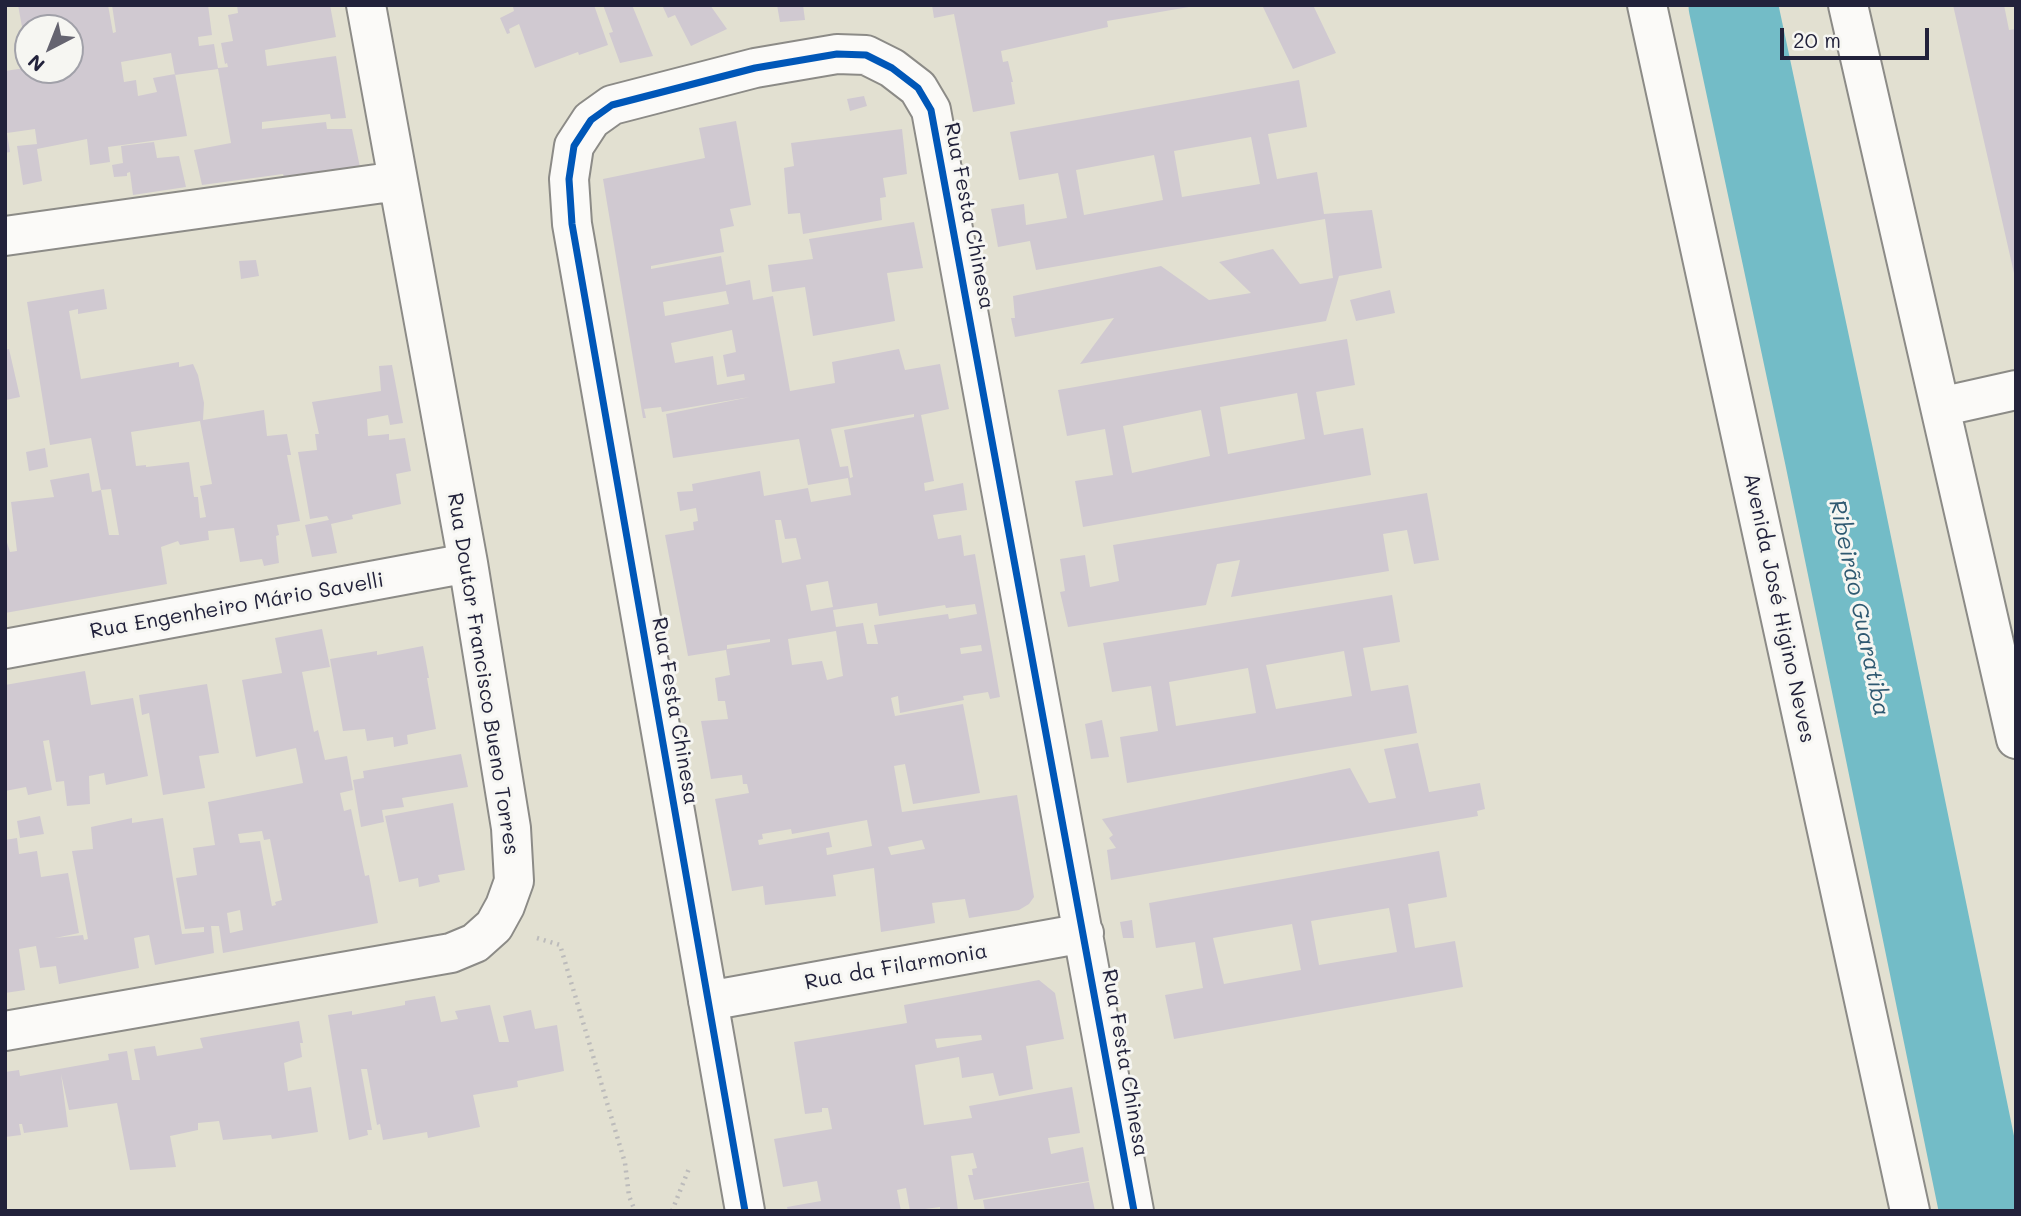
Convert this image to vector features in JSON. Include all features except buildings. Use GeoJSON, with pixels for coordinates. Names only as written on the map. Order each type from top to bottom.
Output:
{"type":"FeatureCollection","features":[{"type":"Feature","properties":{"kind":"street","name":"Rua Doutor Francisco Bueno Torres"},"geometry":{"type":"LineString","coordinates":[[5,1031],[451,953],[474,943],[494,926],[505,906],[513,881],[511,828],[468,563],[366,5]]}},
{"type":"Feature","properties":{"kind":"street","name":"Avenida José Higino Neves"},"geometry":{"type":"LineString","coordinates":[[1647,5],[1910,1211]]}},
{"type":"Feature","properties":{"kind":"street"},"geometry":{"type":"LineString","coordinates":[[1849,5],[2016,739]]}},
{"type":"Feature","properties":{"kind":"street","name":"Rua Festa Chinesa"},"geometry":{"type":"LineString","coordinates":[[745,1211],[575,238],[569,179],[574,146],[591,120],[612,105],[755,68],[837,54],[866,55],[892,68],[918,88],[931,110],[1134,1211]]}},
{"type":"Feature","properties":{"kind":"street"},"geometry":{"type":"LineString","coordinates":[[5,236],[398,181]]}},
{"type":"Feature","properties":{"kind":"street"},"geometry":{"type":"LineString","coordinates":[[1940,407],[2016,390]]}},
{"type":"Feature","properties":{"kind":"street","name":"Rua Engenheiro Mário Savelli"},"geometry":{"type":"LineString","coordinates":[[5,649],[468,563]]}},
{"type":"Feature","properties":{"kind":"street","name":"Rua da Filarmonia"},"geometry":{"type":"LineString","coordinates":[[708,1000],[1084,933]]}},
{"type":"Feature","properties":{"kind":"path"},"geometry":{"type":"LineString","coordinates":[[494,926],[559,945],[625,1163],[629,1196],[635,1211]]}},
{"type":"Feature","properties":{"kind":"waterway","name":"Ribeirão Guaratiba"},"geometry":{"type":"LineString","coordinates":[[1733,5],[1984,1211]]}},
{"type":"Feature","properties":{"kind":"cycle path"},"geometry":{"type":"LineString","coordinates":[[745,1211],[572,224],[569,179],[574,146],[591,120],[612,105],[755,68],[837,54],[866,55],[892,68],[918,88],[931,110],[1134,1211]]}}]}
